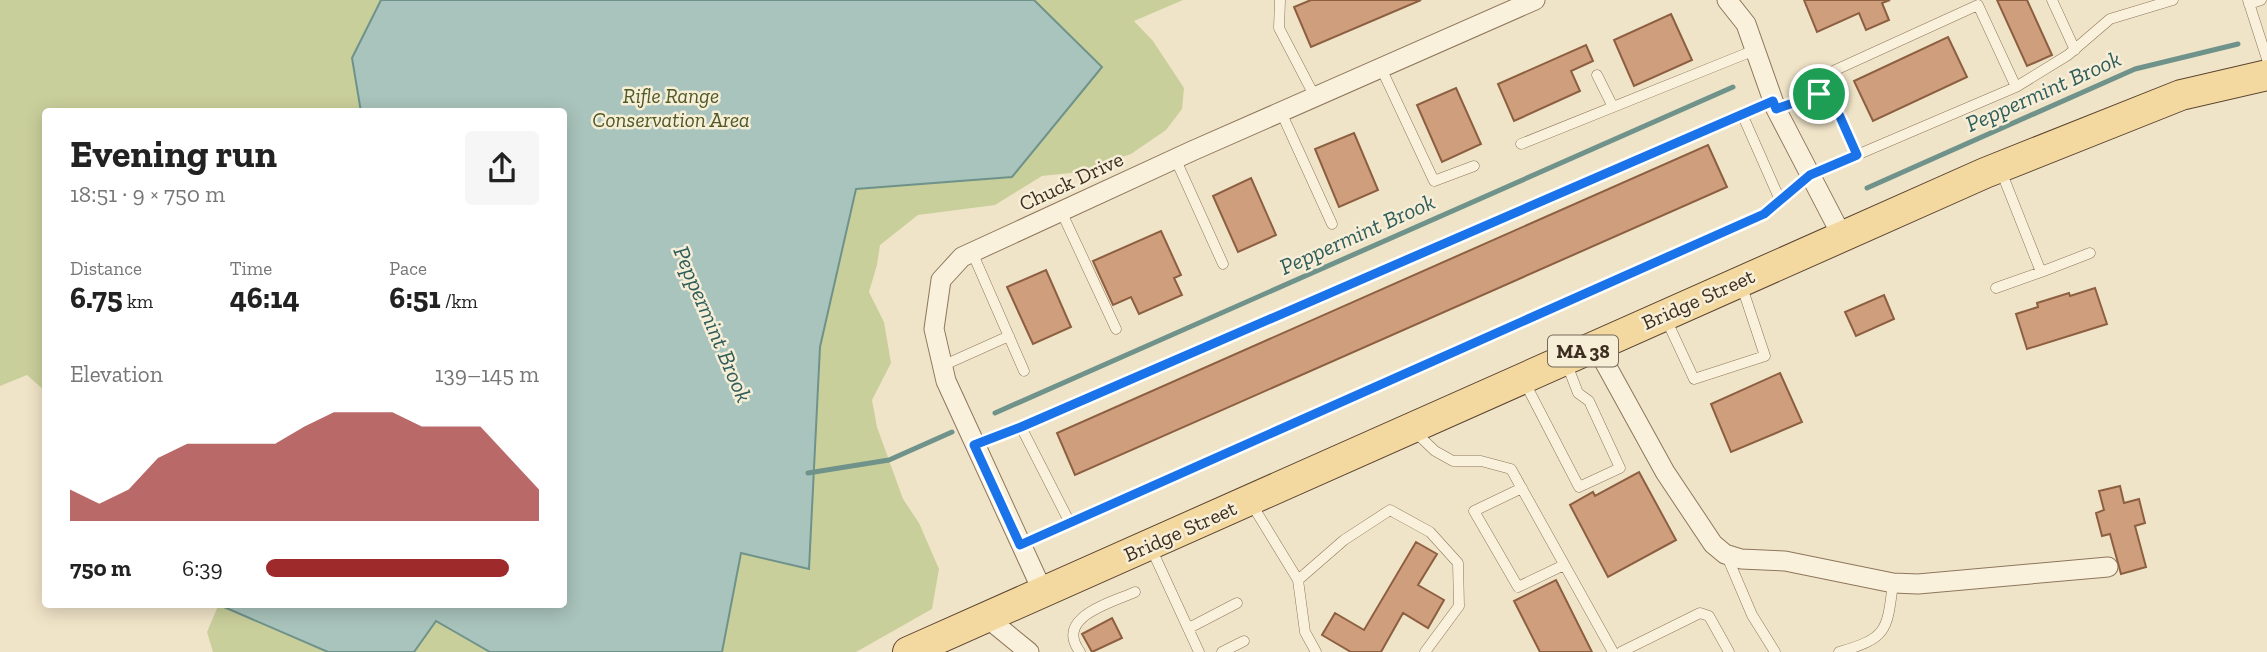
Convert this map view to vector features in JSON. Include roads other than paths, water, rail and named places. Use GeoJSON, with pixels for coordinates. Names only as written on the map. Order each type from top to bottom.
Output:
{"type":"FeatureCollection","features":[{"type":"Feature","properties":{"kind":"main road","name":"Bridge Street"},"geometry":{"type":"LineString","coordinates":[[911,651],[1999,167],[2181,95],[2267,75]]}},
{"type":"Feature","properties":{"kind":"street","name":"Chuck Drive"},"geometry":{"type":"LineString","coordinates":[[1043,592],[946,381],[934,329],[941,280],[962,257],[1060,210],[1535,0]]}},
{"type":"Feature","properties":{"kind":"street"},"geometry":{"type":"LineString","coordinates":[[1727,0],[1745,24],[1774,105],[1843,236]]}},
{"type":"Feature","properties":{"kind":"street"},"geometry":{"type":"LineString","coordinates":[[1595,345],[1671,482],[1713,544],[1726,554],[1741,559],[1808,565],[1893,583],[1951,583],[2108,568]]}},
{"type":"Feature","properties":{"kind":"street"},"geometry":{"type":"LineString","coordinates":[[986,617],[1023,650]]}},
{"type":"Feature","properties":{"kind":"lane"},"geometry":{"type":"LineString","coordinates":[[1280,0],[1279,27],[1315,97]]}},
{"type":"Feature","properties":{"kind":"lane"},"geometry":{"type":"LineString","coordinates":[[2052,0],[2075,50]]}},
{"type":"Feature","properties":{"kind":"lane"},"geometry":{"type":"LineString","coordinates":[[1020,545],[1764,214],[1810,175],[2016,87],[2075,50],[2110,19],[2173,0]]}},
{"type":"Feature","properties":{"kind":"lane"},"geometry":{"type":"LineString","coordinates":[[2261,0],[2248,2],[2267,59]]}},
{"type":"Feature","properties":{"kind":"lane"},"geometry":{"type":"LineString","coordinates":[[974,445],[1742,114],[1819,94],[1831,72],[1982,2],[2016,87]]}},
{"type":"Feature","properties":{"kind":"lane"},"geometry":{"type":"LineString","coordinates":[[1521,144],[1755,50]]}},
{"type":"Feature","properties":{"kind":"lane"},"geometry":{"type":"LineString","coordinates":[[1381,68],[1434,181],[1474,166]]}},
{"type":"Feature","properties":{"kind":"lane"},"geometry":{"type":"LineString","coordinates":[[1597,75],[1613,107]]}},
{"type":"Feature","properties":{"kind":"lane"},"geometry":{"type":"LineString","coordinates":[[1825,83],[1857,155]]}},
{"type":"Feature","properties":{"kind":"lane"},"geometry":{"type":"LineString","coordinates":[[1281,112],[1332,224]]}},
{"type":"Feature","properties":{"kind":"lane"},"geometry":{"type":"LineString","coordinates":[[1742,114],[1780,200]]}},
{"type":"Feature","properties":{"kind":"lane"},"geometry":{"type":"LineString","coordinates":[[1175,158],[1223,264]]}},
{"type":"Feature","properties":{"kind":"lane"},"geometry":{"type":"LineString","coordinates":[[1999,167],[2040,272]]}},
{"type":"Feature","properties":{"kind":"lane"},"geometry":{"type":"LineString","coordinates":[[1060,210],[1116,329]]}},
{"type":"Feature","properties":{"kind":"lane"},"geometry":{"type":"LineString","coordinates":[[972,252],[1024,371]]}},
{"type":"Feature","properties":{"kind":"lane"},"geometry":{"type":"LineString","coordinates":[[1996,288],[2091,253]]}},
{"type":"Feature","properties":{"kind":"lane"},"geometry":{"type":"LineString","coordinates":[[1664,314],[1694,379],[1765,356],[1740,281]]}},
{"type":"Feature","properties":{"kind":"lane"},"geometry":{"type":"LineString","coordinates":[[943,366],[1009,336]]}},
{"type":"Feature","properties":{"kind":"lane"},"geometry":{"type":"LineString","coordinates":[[1522,377],[1579,487],[1620,468],[1589,401],[1578,393],[1564,359]]}},
{"type":"Feature","properties":{"kind":"lane"},"geometry":{"type":"LineString","coordinates":[[1021,427],[1070,523]]}},
{"type":"Feature","properties":{"kind":"lane"},"geometry":{"type":"LineString","coordinates":[[1410,428],[1435,451],[1453,461],[1481,461],[1511,469],[1613,652]]}},
{"type":"Feature","properties":{"kind":"lane"},"geometry":{"type":"LineString","coordinates":[[1522,488],[1474,510],[1518,587],[1564,565]]}},
{"type":"Feature","properties":{"kind":"lane"},"geometry":{"type":"LineString","coordinates":[[1249,500],[1298,580],[1305,632],[1316,652]]}},
{"type":"Feature","properties":{"kind":"lane"},"geometry":{"type":"LineString","coordinates":[[1298,580],[1344,541],[1390,510],[1430,531],[1458,563],[1459,606],[1425,652]]}},
{"type":"Feature","properties":{"kind":"lane"},"geometry":{"type":"LineString","coordinates":[[1149,544],[1199,652]]}},
{"type":"Feature","properties":{"kind":"lane"},"geometry":{"type":"LineString","coordinates":[[1726,554],[1752,615],[1775,652]]}},
{"type":"Feature","properties":{"kind":"lane"},"geometry":{"type":"LineString","coordinates":[[1839,652],[1870,643],[1879,635],[1889,618],[1893,583]]}},
{"type":"Feature","properties":{"kind":"lane"},"geometry":{"type":"LineString","coordinates":[[1080,652],[1073,643],[1072,633],[1083,616],[1135,592]]}},
{"type":"Feature","properties":{"kind":"lane"},"geometry":{"type":"LineString","coordinates":[[1189,628],[1237,603]]}},
{"type":"Feature","properties":{"kind":"lane"},"geometry":{"type":"LineString","coordinates":[[1621,652],[1700,613],[1709,616],[1729,652]]}},
{"type":"Feature","properties":{"kind":"lane"},"geometry":{"type":"LineString","coordinates":[[1222,652],[1244,641]]}},
{"type":"Feature","properties":{"kind":"water"},"geometry":{"type":"Polygon","coordinates":[[[381,0],[1034,0],[1102,67],[1012,177],[856,189],[820,347],[809,569],[741,553],[722,652],[490,652],[436,621],[414,652],[328,652],[226,608],[567,608],[567,108],[360,108],[352,58],[381,0]]]}},
{"type":"Feature","properties":{"kind":"waterway","name":"Peppermint Brook"},"geometry":{"type":"LineString","coordinates":[[1867,188],[2135,69],[2238,44]]}},
{"type":"Feature","properties":{"kind":"waterway","name":"Peppermint Brook"},"geometry":{"type":"LineString","coordinates":[[995,413],[1733,87]]}},
{"type":"Feature","properties":{"kind":"waterway","name":"Peppermint Brook"},"geometry":{"type":"LineString","coordinates":[[808,473],[889,460],[952,432]]}},
{"type":"Feature","properties":{"kind":"park label","name":"Rifle Range Conservation Area"},"geometry":{"type":"Point","coordinates":[671,107]}}]}
